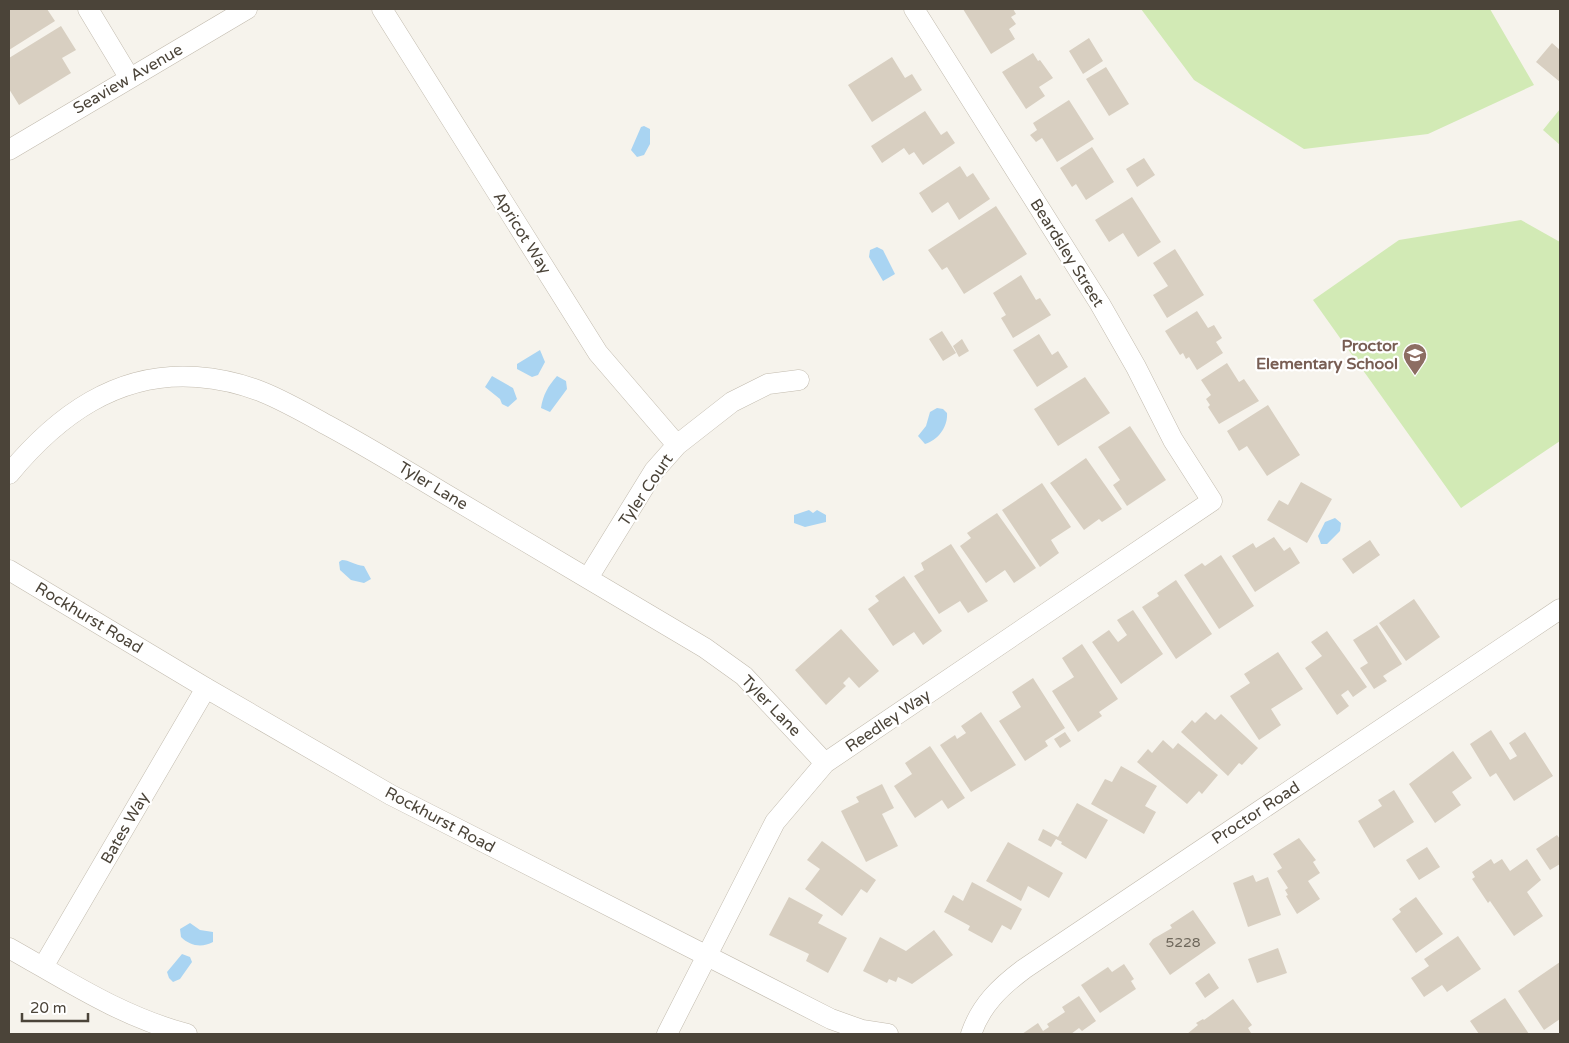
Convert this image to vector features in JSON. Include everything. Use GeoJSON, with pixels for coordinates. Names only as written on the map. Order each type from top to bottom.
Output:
{"type":"FeatureCollection","features":[{"type":"Feature","properties":{"kind":"street"},"geometry":{"type":"LineString","coordinates":[[88,9],[129,77]]}},
{"type":"Feature","properties":{"kind":"street","name":"Seaview Avenue"},"geometry":{"type":"LineString","coordinates":[[9,150],[246,9]]}},
{"type":"Feature","properties":{"kind":"street","name":"Apricot Way"},"geometry":{"type":"LineString","coordinates":[[382,9],[598,353],[677,445]]}},
{"type":"Feature","properties":{"kind":"street","name":"Beardsley Street"},"geometry":{"type":"LineString","coordinates":[[914,9],[1100,304],[1136,367],[1173,440],[1212,501]]}},
{"type":"Feature","properties":{"kind":"street","name":"Tyler Lane"},"geometry":{"type":"LineString","coordinates":[[9,474],[52,428],[79,407],[117,389],[156,378],[195,377],[233,382],[270,394],[350,437],[705,648],[744,676],[825,763]]}},
{"type":"Feature","properties":{"kind":"street","name":"Tyler Court"},"geometry":{"type":"LineString","coordinates":[[588,578],[654,471],[677,445],[732,402],[768,384],[799,380]]}},
{"type":"Feature","properties":{"kind":"street","name":"Reedley Way"},"geometry":{"type":"LineString","coordinates":[[667,1034],[775,822],[825,763],[1212,501]]}},
{"type":"Feature","properties":{"kind":"street","name":"Rockhurst Road"},"geometry":{"type":"LineString","coordinates":[[9,570],[390,795],[831,1019],[862,1030],[888,1034]]}},
{"type":"Feature","properties":{"kind":"street","name":"Proctor Road"},"geometry":{"type":"LineString","coordinates":[[971,1034],[985,1005],[1001,987],[1024,970],[1560,609]]}},
{"type":"Feature","properties":{"kind":"street","name":"Bates Way"},"geometry":{"type":"LineString","coordinates":[[43,968],[206,688]]}},
{"type":"Feature","properties":{"kind":"street"},"geometry":{"type":"LineString","coordinates":[[9,948],[85,993],[136,1018],[187,1034]]}},
{"type":"Feature","properties":{"kind":"green space"},"geometry":{"type":"Polygon","coordinates":[[[1141,9],[1490,9],[1534,85],[1428,134],[1304,149],[1194,80],[1141,9]]]}},
{"type":"Feature","properties":{"kind":"green space"},"geometry":{"type":"Polygon","coordinates":[[[1560,109],[1560,145],[1543,130],[1560,109]]]}},
{"type":"Feature","properties":{"kind":"green space"},"geometry":{"type":"Polygon","coordinates":[[[1521,220],[1560,242],[1560,441],[1461,508],[1313,300],[1399,240],[1521,220]]]}},
{"type":"Feature","properties":{"kind":"water"},"geometry":{"type":"Polygon","coordinates":[[[644,126],[650,129],[650,144],[644,155],[637,157],[631,150],[641,127],[644,126]]]}},
{"type":"Feature","properties":{"kind":"water"},"geometry":{"type":"Polygon","coordinates":[[[877,247],[883,250],[895,274],[883,281],[869,257],[870,250],[877,247]]]}},
{"type":"Feature","properties":{"kind":"water"},"geometry":{"type":"Polygon","coordinates":[[[540,350],[545,362],[538,375],[532,377],[517,369],[517,364],[540,350]]]}},
{"type":"Feature","properties":{"kind":"water"},"geometry":{"type":"Polygon","coordinates":[[[492,376],[513,388],[517,399],[508,407],[502,404],[500,399],[485,387],[492,376]]]}},
{"type":"Feature","properties":{"kind":"water"},"geometry":{"type":"Polygon","coordinates":[[[557,376],[566,381],[567,389],[550,412],[541,408],[546,391],[557,376]]]}},
{"type":"Feature","properties":{"kind":"water"},"geometry":{"type":"Polygon","coordinates":[[[937,408],[943,409],[947,413],[946,423],[938,436],[925,444],[918,436],[926,426],[930,412],[937,408]]]}},
{"type":"Feature","properties":{"kind":"water"},"geometry":{"type":"Polygon","coordinates":[[[809,510],[813,513],[817,510],[826,515],[826,522],[805,527],[794,523],[794,515],[809,510]]]}},
{"type":"Feature","properties":{"kind":"water"},"geometry":{"type":"Polygon","coordinates":[[[1335,518],[1341,523],[1340,531],[1327,544],[1321,544],[1318,536],[1325,522],[1335,518]]]}},
{"type":"Feature","properties":{"kind":"water"},"geometry":{"type":"Polygon","coordinates":[[[342,560],[364,566],[371,579],[364,583],[351,580],[340,570],[339,562],[342,560]]]}},
{"type":"Feature","properties":{"kind":"water"},"geometry":{"type":"Polygon","coordinates":[[[190,923],[200,930],[213,932],[213,942],[200,945],[192,944],[181,937],[180,929],[190,923]]]}},
{"type":"Feature","properties":{"kind":"water"},"geometry":{"type":"Polygon","coordinates":[[[182,954],[190,957],[192,962],[180,979],[173,982],[167,972],[182,954]]]}},
{"type":"Feature","properties":{"kind":"building"},"geometry":{"type":"Polygon","coordinates":[[[9,9],[47,9],[55,21],[9,50],[9,9]]]}},
{"type":"Feature","properties":{"kind":"building"},"geometry":{"type":"Polygon","coordinates":[[[963,9],[1013,9],[1016,14],[1011,17],[1016,24],[1009,29],[1015,39],[991,54],[963,9]]]}},
{"type":"Feature","properties":{"kind":"building"},"geometry":{"type":"Polygon","coordinates":[[[61,26],[76,50],[62,58],[71,73],[19,105],[9,89],[9,58],[61,26]]]}},
{"type":"Feature","properties":{"kind":"building"},"geometry":{"type":"Polygon","coordinates":[[[1089,38],[1103,61],[1083,74],[1069,51],[1089,38]]]}},
{"type":"Feature","properties":{"kind":"building"},"geometry":{"type":"Polygon","coordinates":[[[1552,43],[1560,50],[1560,82],[1536,62],[1552,43]]]}},
{"type":"Feature","properties":{"kind":"building"},"geometry":{"type":"Polygon","coordinates":[[[1033,53],[1053,78],[1039,87],[1045,96],[1026,109],[1002,72],[1033,53]]]}},
{"type":"Feature","properties":{"kind":"building"},"geometry":{"type":"Polygon","coordinates":[[[892,57],[905,78],[912,74],[922,90],[872,122],[848,85],[892,57]]]}},
{"type":"Feature","properties":{"kind":"building"},"geometry":{"type":"Polygon","coordinates":[[[1106,67],[1129,104],[1109,116],[1086,79],[1106,67]]]}},
{"type":"Feature","properties":{"kind":"building"},"geometry":{"type":"Polygon","coordinates":[[[1069,100],[1094,139],[1057,162],[1042,138],[1036,142],[1030,135],[1037,130],[1033,123],[1069,100]]]}},
{"type":"Feature","properties":{"kind":"building"},"geometry":{"type":"Polygon","coordinates":[[[925,111],[941,135],[947,131],[955,143],[923,165],[914,152],[909,155],[904,148],[882,163],[871,146],[925,111]]]}},
{"type":"Feature","properties":{"kind":"building"},"geometry":{"type":"Polygon","coordinates":[[[1092,147],[1114,182],[1086,200],[1076,184],[1072,187],[1060,168],[1092,147]]]}},
{"type":"Feature","properties":{"kind":"building"},"geometry":{"type":"Polygon","coordinates":[[[1144,158],[1155,175],[1137,187],[1126,169],[1144,158]]]}},
{"type":"Feature","properties":{"kind":"building"},"geometry":{"type":"Polygon","coordinates":[[[960,166],[967,177],[973,173],[990,199],[959,220],[948,202],[932,213],[919,193],[960,166]]]}},
{"type":"Feature","properties":{"kind":"building"},"geometry":{"type":"Polygon","coordinates":[[[1132,197],[1161,242],[1138,257],[1123,233],[1109,242],[1095,220],[1132,197]]]}},
{"type":"Feature","properties":{"kind":"building"},"geometry":{"type":"Polygon","coordinates":[[[996,206],[1027,254],[964,294],[947,267],[942,270],[928,250],[996,206]]]}},
{"type":"Feature","properties":{"kind":"building"},"geometry":{"type":"Polygon","coordinates":[[[1175,249],[1204,295],[1167,318],[1153,295],[1168,286],[1153,263],[1175,249]]]}},
{"type":"Feature","properties":{"kind":"building"},"geometry":{"type":"Polygon","coordinates":[[[1021,275],[1036,300],[1040,298],[1051,315],[1013,338],[1001,318],[1006,315],[993,293],[1021,275]]]}},
{"type":"Feature","properties":{"kind":"building"},"geometry":{"type":"Polygon","coordinates":[[[1197,311],[1208,328],[1214,325],[1222,338],[1216,342],[1223,353],[1197,370],[1189,357],[1186,359],[1183,353],[1180,355],[1165,331],[1197,311]]]}},
{"type":"Feature","properties":{"kind":"building"},"geometry":{"type":"Polygon","coordinates":[[[942,331],[956,353],[943,361],[929,339],[942,331]]]}},
{"type":"Feature","properties":{"kind":"building"},"geometry":{"type":"Polygon","coordinates":[[[1039,334],[1052,355],[1058,351],[1068,367],[1037,387],[1013,350],[1039,334]]]}},
{"type":"Feature","properties":{"kind":"building"},"geometry":{"type":"Polygon","coordinates":[[[962,339],[969,351],[959,357],[953,346],[962,339]]]}},
{"type":"Feature","properties":{"kind":"building"},"geometry":{"type":"Polygon","coordinates":[[[1227,363],[1239,382],[1244,379],[1259,401],[1219,424],[1208,407],[1210,405],[1206,399],[1211,395],[1201,380],[1227,363]]]}},
{"type":"Feature","properties":{"kind":"building"},"geometry":{"type":"Polygon","coordinates":[[[1085,377],[1110,413],[1058,446],[1034,409],[1085,377]]]}},
{"type":"Feature","properties":{"kind":"building"},"geometry":{"type":"Polygon","coordinates":[[[1268,405],[1300,455],[1267,476],[1247,446],[1239,451],[1227,431],[1268,405]]]}},
{"type":"Feature","properties":{"kind":"building"},"geometry":{"type":"Polygon","coordinates":[[[1130,426],[1166,480],[1127,506],[1113,485],[1120,480],[1098,447],[1130,426]]]}},
{"type":"Feature","properties":{"kind":"building"},"geometry":{"type":"Polygon","coordinates":[[[1086,458],[1122,509],[1102,522],[1099,519],[1084,530],[1050,483],[1086,458]]]}},
{"type":"Feature","properties":{"kind":"building"},"geometry":{"type":"Polygon","coordinates":[[[1301,482],[1332,499],[1307,543],[1267,520],[1279,500],[1288,505],[1301,482]]]}},
{"type":"Feature","properties":{"kind":"building"},"geometry":{"type":"Polygon","coordinates":[[[1042,483],[1071,527],[1051,540],[1059,553],[1040,567],[1002,510],[1042,483]]]}},
{"type":"Feature","properties":{"kind":"building"},"geometry":{"type":"Polygon","coordinates":[[[997,513],[1036,568],[1014,583],[1005,570],[986,583],[960,546],[971,538],[967,533],[997,513]]]}},
{"type":"Feature","properties":{"kind":"building"},"geometry":{"type":"Polygon","coordinates":[[[1274,537],[1284,551],[1290,547],[1300,563],[1255,592],[1232,556],[1253,543],[1256,548],[1274,537]]]}},
{"type":"Feature","properties":{"kind":"building"},"geometry":{"type":"Polygon","coordinates":[[[1370,540],[1380,555],[1353,574],[1342,559],[1370,540]]]}},
{"type":"Feature","properties":{"kind":"building"},"geometry":{"type":"Polygon","coordinates":[[[951,544],[988,601],[968,613],[960,601],[939,614],[914,576],[924,570],[921,563],[951,544]]]}},
{"type":"Feature","properties":{"kind":"building"},"geometry":{"type":"Polygon","coordinates":[[[1221,555],[1254,606],[1219,629],[1184,575],[1202,563],[1205,566],[1221,555]]]}},
{"type":"Feature","properties":{"kind":"building"},"geometry":{"type":"Polygon","coordinates":[[[904,576],[942,631],[923,645],[914,632],[893,646],[868,609],[879,601],[875,596],[904,576]]]}},
{"type":"Feature","properties":{"kind":"building"},"geometry":{"type":"Polygon","coordinates":[[[1176,580],[1212,634],[1176,659],[1142,607],[1159,596],[1157,593],[1176,580]]]}},
{"type":"Feature","properties":{"kind":"building"},"geometry":{"type":"Polygon","coordinates":[[[1414,599],[1440,637],[1406,661],[1379,623],[1414,599]]]}},
{"type":"Feature","properties":{"kind":"building"},"geometry":{"type":"Polygon","coordinates":[[[1133,610],[1163,654],[1121,684],[1092,642],[1109,630],[1118,642],[1127,635],[1117,620],[1133,610]]]}},
{"type":"Feature","properties":{"kind":"building"},"geometry":{"type":"Polygon","coordinates":[[[1377,625],[1402,664],[1383,676],[1387,681],[1374,689],[1360,668],[1368,663],[1353,640],[1377,625]]]}},
{"type":"Feature","properties":{"kind":"building"},"geometry":{"type":"Polygon","coordinates":[[[841,629],[879,671],[859,688],[849,677],[843,683],[846,686],[826,705],[795,670],[841,629]]]}},
{"type":"Feature","properties":{"kind":"building"},"geometry":{"type":"Polygon","coordinates":[[[1327,631],[1367,687],[1353,697],[1348,690],[1341,695],[1349,706],[1337,715],[1305,668],[1322,656],[1311,642],[1327,631]]]}},
{"type":"Feature","properties":{"kind":"building"},"geometry":{"type":"Polygon","coordinates":[[[1082,644],[1118,699],[1099,712],[1102,716],[1078,732],[1052,691],[1074,677],[1062,658],[1082,644]]]}},
{"type":"Feature","properties":{"kind":"building"},"geometry":{"type":"Polygon","coordinates":[[[1278,652],[1303,689],[1271,709],[1281,725],[1259,740],[1230,696],[1250,683],[1244,674],[1278,652]]]}},
{"type":"Feature","properties":{"kind":"building"},"geometry":{"type":"Polygon","coordinates":[[[1033,678],[1065,728],[1045,741],[1048,746],[1025,761],[999,721],[1021,707],[1012,692],[1033,678]]]}},
{"type":"Feature","properties":{"kind":"building"},"geometry":{"type":"Polygon","coordinates":[[[981,712],[1016,765],[971,792],[940,745],[955,735],[957,739],[966,733],[961,726],[981,712]]]}},
{"type":"Feature","properties":{"kind":"building"},"geometry":{"type":"Polygon","coordinates":[[[1206,712],[1215,720],[1221,714],[1258,748],[1242,765],[1239,763],[1228,776],[1181,732],[1192,720],[1195,723],[1206,712]]]}},
{"type":"Feature","properties":{"kind":"building"},"geometry":{"type":"Polygon","coordinates":[[[1491,730],[1510,760],[1517,756],[1509,743],[1525,732],[1553,776],[1514,801],[1496,773],[1490,777],[1470,744],[1491,730]]]}},
{"type":"Feature","properties":{"kind":"building"},"geometry":{"type":"Polygon","coordinates":[[[1065,732],[1071,741],[1060,748],[1054,739],[1065,732]]]}},
{"type":"Feature","properties":{"kind":"building"},"geometry":{"type":"Polygon","coordinates":[[[1163,740],[1173,749],[1178,743],[1218,775],[1202,794],[1199,791],[1187,804],[1137,762],[1148,749],[1152,753],[1163,740]]]}},
{"type":"Feature","properties":{"kind":"building"},"geometry":{"type":"Polygon","coordinates":[[[930,746],[965,798],[948,809],[942,800],[915,818],[894,786],[912,774],[905,763],[930,746]]]}},
{"type":"Feature","properties":{"kind":"building"},"geometry":{"type":"Polygon","coordinates":[[[1453,751],[1472,778],[1452,792],[1461,805],[1435,823],[1409,784],[1453,751]]]}},
{"type":"Feature","properties":{"kind":"building"},"geometry":{"type":"Polygon","coordinates":[[[1121,766],[1157,786],[1145,806],[1156,812],[1144,834],[1091,804],[1105,779],[1112,782],[1121,766]]]}},
{"type":"Feature","properties":{"kind":"building"},"geometry":{"type":"Polygon","coordinates":[[[882,784],[894,808],[882,814],[898,846],[866,862],[841,811],[859,802],[856,797],[882,784]]]}},
{"type":"Feature","properties":{"kind":"building"},"geometry":{"type":"Polygon","coordinates":[[[1394,790],[1414,822],[1374,848],[1358,821],[1382,806],[1378,800],[1394,790]]]}},
{"type":"Feature","properties":{"kind":"building"},"geometry":{"type":"Polygon","coordinates":[[[1077,803],[1108,820],[1086,859],[1056,839],[1051,847],[1038,840],[1043,829],[1058,837],[1077,803]]]}},
{"type":"Feature","properties":{"kind":"building"},"geometry":{"type":"Polygon","coordinates":[[[1557,835],[1560,839],[1560,864],[1550,870],[1536,849],[1557,835]]]}},
{"type":"Feature","properties":{"kind":"building"},"geometry":{"type":"Polygon","coordinates":[[[1299,838],[1316,860],[1313,862],[1320,873],[1308,881],[1320,899],[1297,914],[1286,896],[1288,895],[1285,890],[1288,888],[1277,871],[1282,868],[1273,854],[1299,838]]]}},
{"type":"Feature","properties":{"kind":"building"},"geometry":{"type":"Polygon","coordinates":[[[822,841],[876,880],[867,893],[861,889],[842,916],[805,889],[820,869],[807,860],[822,841]]]}},
{"type":"Feature","properties":{"kind":"building"},"geometry":{"type":"Polygon","coordinates":[[[1008,842],[1063,873],[1049,898],[1028,886],[1021,901],[986,881],[1008,842]]]}},
{"type":"Feature","properties":{"kind":"building"},"geometry":{"type":"Polygon","coordinates":[[[1427,847],[1440,867],[1419,880],[1406,860],[1427,847]]]}},
{"type":"Feature","properties":{"kind":"building"},"geometry":{"type":"Polygon","coordinates":[[[1491,859],[1494,864],[1502,859],[1510,871],[1527,859],[1541,880],[1527,892],[1543,916],[1514,936],[1472,879],[1475,877],[1472,872],[1491,859]]]}},
{"type":"Feature","properties":{"kind":"building"},"geometry":{"type":"Polygon","coordinates":[[[1253,875],[1256,882],[1268,877],[1281,915],[1248,927],[1233,883],[1253,875]]]}},
{"type":"Feature","properties":{"kind":"building"},"geometry":{"type":"Polygon","coordinates":[[[972,882],[1022,909],[1011,930],[1002,925],[992,943],[968,930],[970,926],[944,912],[953,895],[963,901],[972,882]]]}},
{"type":"Feature","properties":{"kind":"building"},"geometry":{"type":"Polygon","coordinates":[[[789,897],[823,915],[818,923],[847,938],[828,973],[806,961],[809,954],[769,935],[789,897]]]}},
{"type":"Feature","properties":{"kind":"building"},"geometry":{"type":"Polygon","coordinates":[[[1416,897],[1443,934],[1416,953],[1392,919],[1401,912],[1399,909],[1416,897]]]}},
{"type":"Feature","properties":{"kind":"building"},"geometry":{"type":"Polygon","coordinates":[[[1193,910],[1216,943],[1170,975],[1149,944],[1153,939],[1172,928],[1170,925],[1193,910]]]}},
{"type":"Feature","properties":{"kind":"building"},"geometry":{"type":"Polygon","coordinates":[[[934,930],[953,955],[912,984],[898,977],[896,982],[889,979],[887,983],[863,971],[880,937],[906,951],[934,930]]]}},
{"type":"Feature","properties":{"kind":"building"},"geometry":{"type":"Polygon","coordinates":[[[1458,936],[1481,969],[1447,992],[1442,985],[1424,997],[1411,978],[1429,966],[1424,959],[1458,936]]]}},
{"type":"Feature","properties":{"kind":"building"},"geometry":{"type":"Polygon","coordinates":[[[1278,948],[1287,973],[1257,983],[1248,959],[1278,948]]]}},
{"type":"Feature","properties":{"kind":"building"},"geometry":{"type":"Polygon","coordinates":[[[1560,962],[1560,1019],[1544,1030],[1518,991],[1560,962]]]}},
{"type":"Feature","properties":{"kind":"building"},"geometry":{"type":"Polygon","coordinates":[[[1124,964],[1134,979],[1131,981],[1136,989],[1100,1013],[1081,985],[1108,967],[1112,972],[1124,964]]]}},
{"type":"Feature","properties":{"kind":"building"},"geometry":{"type":"Polygon","coordinates":[[[1209,973],[1219,988],[1205,998],[1195,983],[1209,973]]]}},
{"type":"Feature","properties":{"kind":"building"},"geometry":{"type":"Polygon","coordinates":[[[1079,996],[1096,1021],[1082,1031],[1079,1028],[1071,1034],[1022,1034],[1038,1023],[1043,1031],[1049,1027],[1047,1024],[1065,1012],[1062,1007],[1079,996]]]}},
{"type":"Feature","properties":{"kind":"building"},"geometry":{"type":"Polygon","coordinates":[[[1505,998],[1529,1034],[1479,1034],[1470,1021],[1505,998]]]}},
{"type":"Feature","properties":{"kind":"building"},"geometry":{"type":"Polygon","coordinates":[[[1233,999],[1252,1025],[1248,1028],[1251,1033],[1187,1034],[1198,1025],[1196,1023],[1204,1020],[1233,999]]]}},
{"type":"Feature","properties":{"kind":"place","name":"Proctor Elementary School"},"geometry":{"type":"Point","coordinates":[1415,376]}}]}
